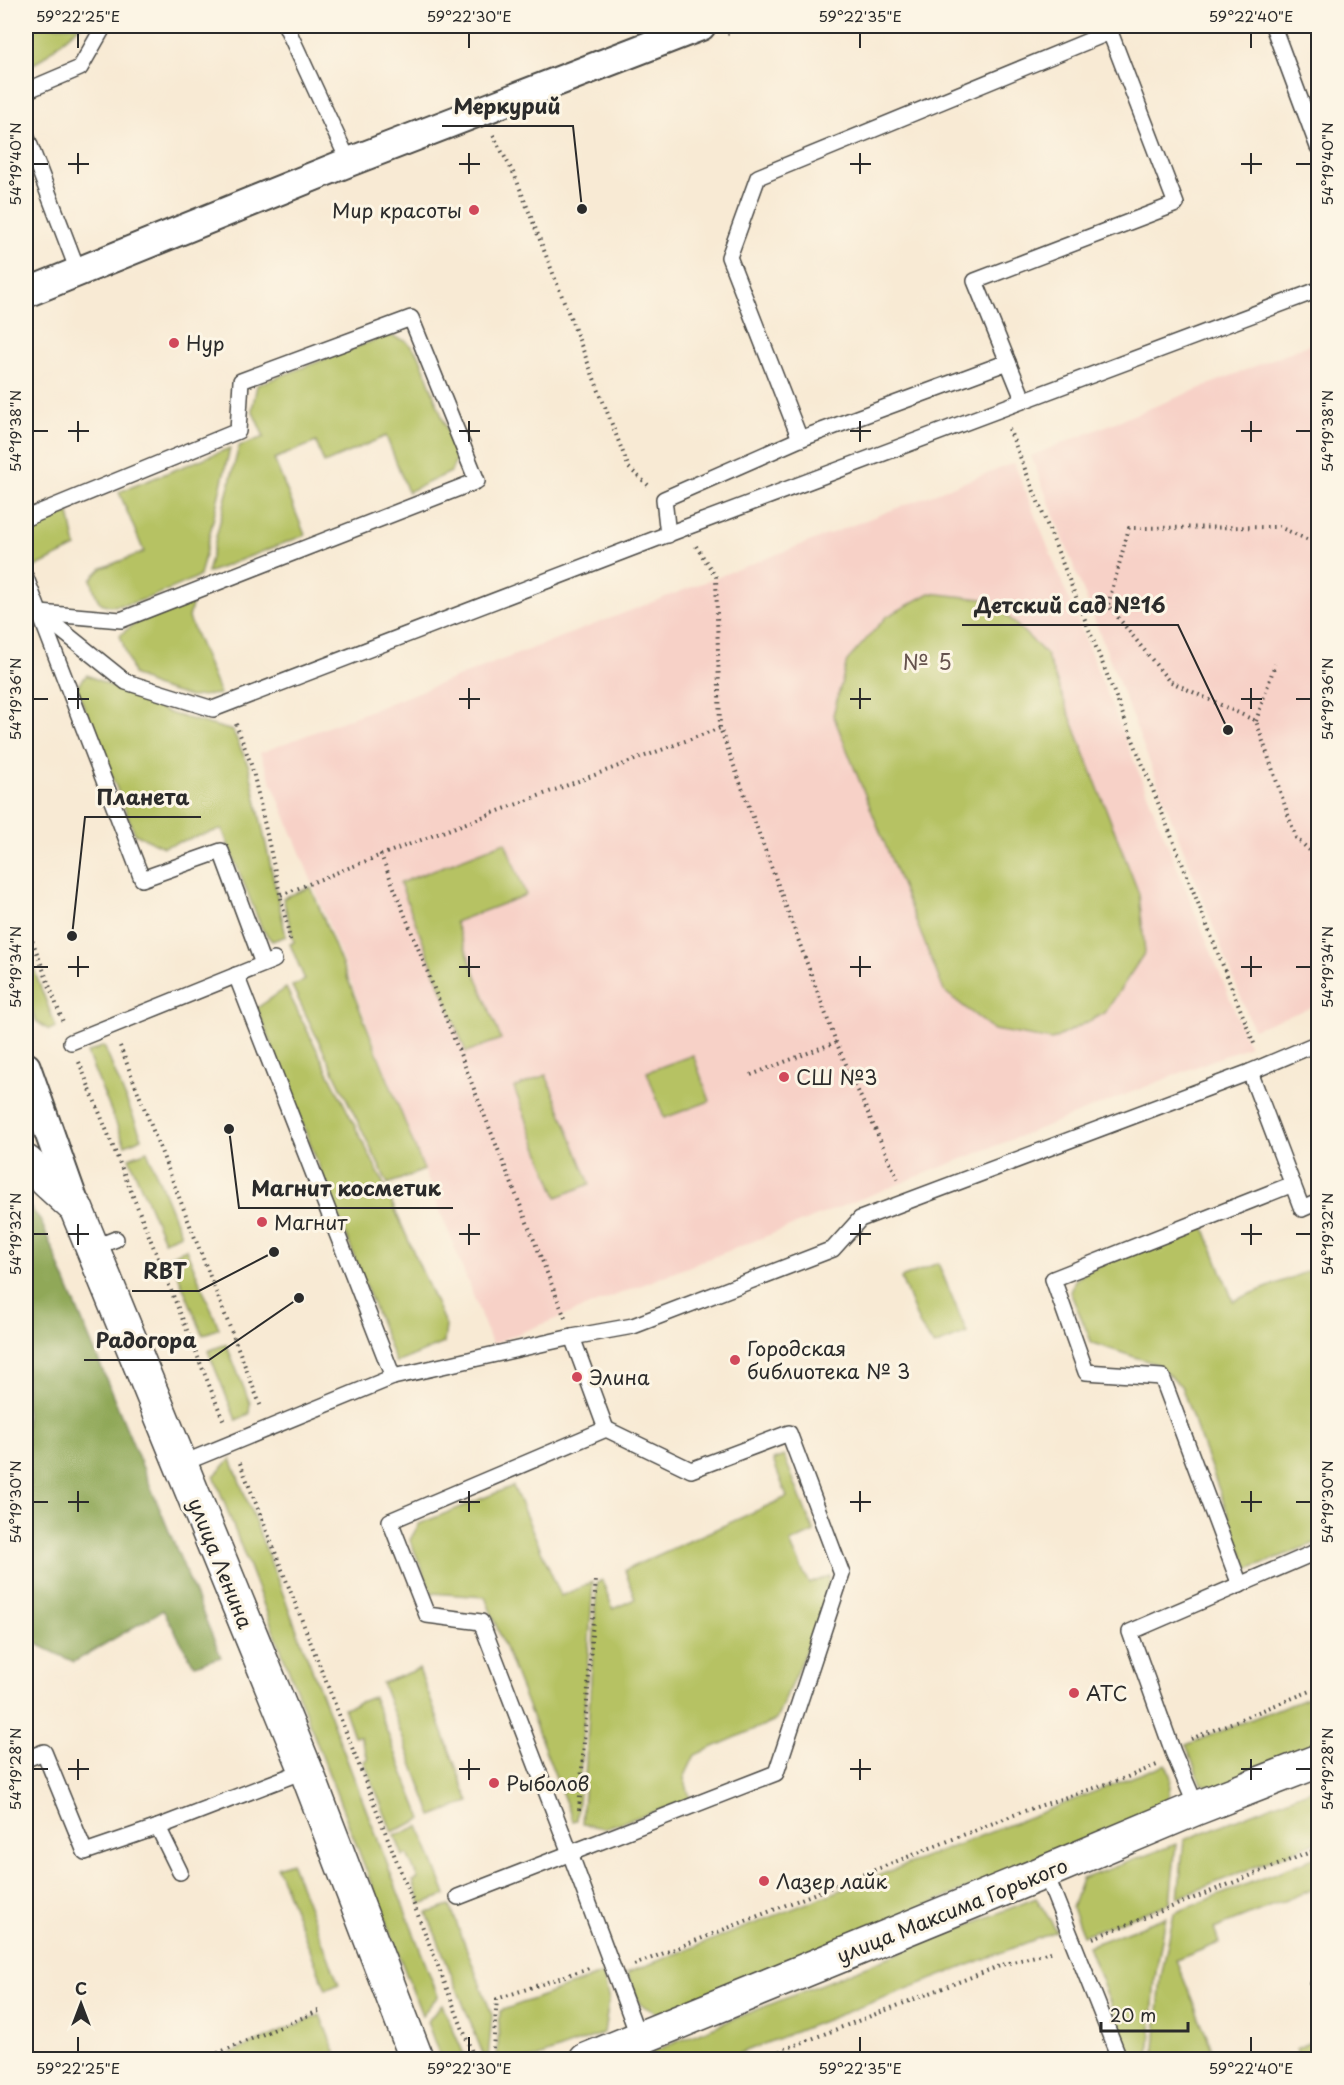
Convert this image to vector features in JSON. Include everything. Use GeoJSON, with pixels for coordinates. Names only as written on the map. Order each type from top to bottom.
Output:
{"type":"FeatureCollection","features":[{"type":"Feature","properties":{"kind":"main road"},"geometry":{"type":"LineString","coordinates":[[26,1161],[76,1208]]}},
{"type":"Feature","properties":{"kind":"main road","name":"улица Ленина"},"geometry":{"type":"LineString","coordinates":[[76,1208],[104,1244],[181,1464],[306,1770],[417,2060]]}},
{"type":"Feature","properties":{"kind":"main road","name":"улица Максима Горького"},"geometry":{"type":"LineString","coordinates":[[586,2060],[1197,1808],[1318,1761]]}},
{"type":"Feature","properties":{"kind":"street"},"geometry":{"type":"LineString","coordinates":[[26,293],[349,162],[701,26]]}},
{"type":"Feature","properties":{"kind":"street","name":"улица Ленина"},"geometry":{"type":"LineString","coordinates":[[26,1067],[76,1208]]}},
{"type":"Feature","properties":{"kind":"lane"},"geometry":{"type":"LineString","coordinates":[[26,91],[80,68],[104,26]]}},
{"type":"Feature","properties":{"kind":"lane"},"geometry":{"type":"LineString","coordinates":[[286,26],[349,162]]}},
{"type":"Feature","properties":{"kind":"lane"},"geometry":{"type":"LineString","coordinates":[[1273,26],[1318,147]]}},
{"type":"Feature","properties":{"kind":"lane"},"geometry":{"type":"LineString","coordinates":[[800,439],[729,257],[758,177],[1110,32],[1176,204],[975,281],[1023,399]]}},
{"type":"Feature","properties":{"kind":"lane"},"geometry":{"type":"LineString","coordinates":[[26,135],[29,153],[78,271]]}},
{"type":"Feature","properties":{"kind":"lane"},"geometry":{"type":"LineString","coordinates":[[33,616],[126,682],[213,709],[1023,399],[1318,290]]}},
{"type":"Feature","properties":{"kind":"lane"},"geometry":{"type":"LineString","coordinates":[[26,518],[238,431],[242,381],[411,318],[477,481],[121,620],[33,616]]}},
{"type":"Feature","properties":{"kind":"lane"},"geometry":{"type":"LineString","coordinates":[[668,535],[664,499],[800,439],[1008,362]]}},
{"type":"Feature","properties":{"kind":"lane"},"geometry":{"type":"LineString","coordinates":[[26,578],[33,616],[142,879],[221,852],[268,962],[71,1042]]}},
{"type":"Feature","properties":{"kind":"lane"},"geometry":{"type":"LineString","coordinates":[[236,975],[393,1377]]}},
{"type":"Feature","properties":{"kind":"lane"},"geometry":{"type":"LineString","coordinates":[[181,1464],[393,1377],[572,1337],[633,1326],[833,1249],[860,1220],[1256,1069],[1318,1042]]}},
{"type":"Feature","properties":{"kind":"lane"},"geometry":{"type":"LineString","coordinates":[[1256,1069],[1302,1209],[1318,1202]]}},
{"type":"Feature","properties":{"kind":"lane"},"geometry":{"type":"LineString","coordinates":[[1240,1585],[1162,1377],[1086,1372],[1053,1279],[1293,1184]]}},
{"type":"Feature","properties":{"kind":"lane"},"geometry":{"type":"LineString","coordinates":[[458,1897],[776,1773],[842,1574],[789,1433],[691,1470],[606,1429],[572,1337]]}},
{"type":"Feature","properties":{"kind":"lane"},"geometry":{"type":"LineString","coordinates":[[606,1429],[390,1521],[427,1615],[481,1622],[562,1830],[613,1973],[639,2038]]}},
{"type":"Feature","properties":{"kind":"lane"},"geometry":{"type":"LineString","coordinates":[[1197,1808],[1173,1752],[1130,1632],[1318,1551]]}},
{"type":"Feature","properties":{"kind":"lane"},"geometry":{"type":"LineString","coordinates":[[26,1759],[44,1752],[85,1852],[158,1827],[306,1770]]}},
{"type":"Feature","properties":{"kind":"lane"},"geometry":{"type":"LineString","coordinates":[[158,1827],[180,1872]]}},
{"type":"Feature","properties":{"kind":"lane"},"geometry":{"type":"LineString","coordinates":[[1045,1872],[1120,2060]]}},
{"type":"Feature","properties":{"kind":"path"},"geometry":{"type":"LineString","coordinates":[[479,111],[515,176],[629,468],[664,499]]}},
{"type":"Feature","properties":{"kind":"path"},"geometry":{"type":"LineString","coordinates":[[1001,408],[1256,1069]]}},
{"type":"Feature","properties":{"kind":"path"},"geometry":{"type":"LineString","coordinates":[[1256,721],[1169,681],[1108,605],[1129,528],[1279,527],[1318,544]]}},
{"type":"Feature","properties":{"kind":"path"},"geometry":{"type":"LineString","coordinates":[[684,528],[716,577],[720,728],[836,1042],[909,1202]]}},
{"type":"Feature","properties":{"kind":"path"},"geometry":{"type":"LineString","coordinates":[[1275,664],[1256,721],[1296,837],[1318,858]]}},
{"type":"Feature","properties":{"kind":"path"},"geometry":{"type":"LineString","coordinates":[[228,704],[252,767],[290,939],[287,941]]}},
{"type":"Feature","properties":{"kind":"path"},"geometry":{"type":"LineString","coordinates":[[281,895],[381,855],[720,728]]}},
{"type":"Feature","properties":{"kind":"path"},"geometry":{"type":"LineString","coordinates":[[381,855],[572,1337]]}},
{"type":"Feature","properties":{"kind":"path"},"geometry":{"type":"LineString","coordinates":[[26,924],[475,2060]]}},
{"type":"Feature","properties":{"kind":"path"},"geometry":{"type":"LineString","coordinates":[[112,1025],[269,1428]]}},
{"type":"Feature","properties":{"kind":"path"},"geometry":{"type":"LineString","coordinates":[[750,1074],[836,1042]]}},
{"type":"Feature","properties":{"kind":"path"},"geometry":{"type":"LineString","coordinates":[[562,1830],[578,1823],[596,1579]]}},
{"type":"Feature","properties":{"kind":"path"},"geometry":{"type":"LineString","coordinates":[[492,2060],[497,1999],[597,1965],[613,1973],[1024,1811],[1125,1778],[1161,1763],[1184,1742],[1318,1688]]}},
{"type":"Feature","properties":{"kind":"path"},"geometry":{"type":"LineString","coordinates":[[757,2060],[1005,1964],[1075,1945],[1318,1849]]}},
{"type":"Feature","properties":{"kind":"path"},"geometry":{"type":"LineString","coordinates":[[201,2060],[214,2057],[321,2010]]}},
{"type":"Feature","properties":{"kind":"shaded area"},"geometry":{"type":"Polygon","coordinates":[[[1318,341],[1318,1005],[1253,1029],[1031,456],[1318,341]]]}},
{"type":"Feature","properties":{"kind":"shaded area"},"geometry":{"type":"Polygon","coordinates":[[[1014,463],[1249,1046],[492,1344],[260,753],[1014,463]]]}},
{"type":"Feature","properties":{"kind":"green space"},"geometry":{"type":"Polygon","coordinates":[[[26,26],[80,26],[39,61],[26,67],[26,26]]]}},
{"type":"Feature","properties":{"kind":"green space"},"geometry":{"type":"Polygon","coordinates":[[[388,335],[406,341],[419,355],[457,457],[451,472],[408,492],[386,436],[324,463],[316,442],[274,459],[305,535],[207,573],[239,446],[264,437],[252,410],[257,385],[388,335]]]}},
{"type":"Feature","properties":{"kind":"green space"},"geometry":{"type":"Polygon","coordinates":[[[230,448],[200,576],[133,603],[107,605],[99,601],[91,579],[102,568],[144,552],[119,492],[230,448]]]}},
{"type":"Feature","properties":{"kind":"green space"},"geometry":{"type":"Polygon","coordinates":[[[69,513],[76,547],[33,568],[26,547],[34,525],[69,513]]]}},
{"type":"Feature","properties":{"kind":"green space"},"geometry":{"type":"Polygon","coordinates":[[[930,593],[991,600],[1046,654],[1139,894],[1145,952],[1105,1013],[1052,1040],[994,1030],[944,991],[833,715],[847,661],[886,617],[930,593]]]}},
{"type":"Feature","properties":{"kind":"green space"},"geometry":{"type":"Polygon","coordinates":[[[193,600],[189,618],[220,694],[190,697],[154,686],[133,674],[120,635],[137,622],[193,600]]]}},
{"type":"Feature","properties":{"kind":"green space"},"geometry":{"type":"Polygon","coordinates":[[[87,675],[172,714],[233,731],[249,767],[286,936],[272,941],[262,929],[222,829],[163,847],[135,834],[76,687],[87,675]]]}},
{"type":"Feature","properties":{"kind":"green space"},"geometry":{"type":"Polygon","coordinates":[[[505,842],[526,895],[455,922],[501,1039],[466,1052],[400,883],[505,842]]]}},
{"type":"Feature","properties":{"kind":"green space"},"geometry":{"type":"Polygon","coordinates":[[[311,887],[424,1170],[388,1184],[292,986],[305,980],[290,944],[294,942],[283,898],[311,887]]]}},
{"type":"Feature","properties":{"kind":"green space"},"geometry":{"type":"Polygon","coordinates":[[[26,949],[56,1027],[49,1030],[36,1021],[26,995],[26,949]]]}},
{"type":"Feature","properties":{"kind":"green space"},"geometry":{"type":"Polygon","coordinates":[[[286,988],[381,1178],[446,1326],[444,1343],[396,1363],[257,1008],[286,988]]]}},
{"type":"Feature","properties":{"kind":"green space"},"geometry":{"type":"Polygon","coordinates":[[[104,1046],[142,1138],[125,1145],[87,1053],[104,1046]]]}},
{"type":"Feature","properties":{"kind":"green space"},"geometry":{"type":"Polygon","coordinates":[[[693,1055],[710,1101],[664,1118],[647,1072],[693,1055]]]}},
{"type":"Feature","properties":{"kind":"green space"},"geometry":{"type":"Polygon","coordinates":[[[546,1075],[590,1184],[557,1197],[514,1088],[546,1075]]]}},
{"type":"Feature","properties":{"kind":"green space"},"geometry":{"type":"Polygon","coordinates":[[[147,1151],[181,1234],[164,1241],[129,1158],[147,1151]]]}},
{"type":"Feature","properties":{"kind":"green space"},"geometry":{"type":"Polygon","coordinates":[[[26,1203],[40,1219],[221,1657],[194,1665],[163,1610],[74,1662],[26,1639],[26,1203]]]}},
{"type":"Feature","properties":{"kind":"green space"},"geometry":{"type":"Polygon","coordinates":[[[1203,1224],[1233,1301],[1318,1267],[1318,1542],[1248,1569],[1181,1386],[1156,1364],[1092,1343],[1070,1292],[1075,1280],[1088,1271],[1203,1224]]]}},
{"type":"Feature","properties":{"kind":"green space"},"geometry":{"type":"Polygon","coordinates":[[[186,1249],[219,1328],[203,1335],[170,1256],[186,1249]]]}},
{"type":"Feature","properties":{"kind":"green space"},"geometry":{"type":"Polygon","coordinates":[[[938,1263],[967,1333],[934,1346],[920,1326],[901,1278],[938,1263]]]}},
{"type":"Feature","properties":{"kind":"green space"},"geometry":{"type":"Polygon","coordinates":[[[226,1344],[250,1403],[249,1414],[236,1420],[208,1351],[226,1344]]]}},
{"type":"Feature","properties":{"kind":"green space"},"geometry":{"type":"Polygon","coordinates":[[[784,1456],[814,1532],[790,1543],[809,1584],[829,1576],[825,1605],[776,1720],[695,1755],[684,1778],[691,1800],[604,1828],[582,1824],[597,1583],[602,1580],[613,1609],[635,1599],[625,1570],[787,1497],[773,1460],[784,1456]]]}},
{"type":"Feature","properties":{"kind":"green space"},"geometry":{"type":"Polygon","coordinates":[[[231,1459],[438,1996],[422,2015],[214,1476],[231,1459]]]}},
{"type":"Feature","properties":{"kind":"green space"},"geometry":{"type":"Polygon","coordinates":[[[513,1486],[561,1596],[593,1582],[577,1820],[573,1821],[485,1597],[432,1593],[410,1540],[419,1524],[513,1486]]]}},
{"type":"Feature","properties":{"kind":"green space"},"geometry":{"type":"Polygon","coordinates":[[[419,1669],[469,1802],[432,1816],[382,1683],[419,1669]]]}},
{"type":"Feature","properties":{"kind":"green space"},"geometry":{"type":"Polygon","coordinates":[[[1318,1693],[1318,1748],[1218,1788],[1201,1784],[1186,1745],[1318,1693]]]}},
{"type":"Feature","properties":{"kind":"green space"},"geometry":{"type":"Polygon","coordinates":[[[373,1697],[422,1819],[392,1832],[364,1761],[368,1759],[360,1736],[354,1736],[344,1708],[373,1697]]]}},
{"type":"Feature","properties":{"kind":"green space"},"geometry":{"type":"Polygon","coordinates":[[[1166,1764],[1171,1778],[1167,1808],[658,2014],[640,2004],[627,1973],[1166,1764]]]}},
{"type":"Feature","properties":{"kind":"green space"},"geometry":{"type":"Polygon","coordinates":[[[1318,1787],[1318,1841],[1178,1898],[1184,1840],[1318,1787]]]}},
{"type":"Feature","properties":{"kind":"green space"},"geometry":{"type":"Polygon","coordinates":[[[419,1826],[446,1895],[421,1904],[413,1881],[418,1879],[407,1854],[403,1856],[395,1836],[419,1826]]]}},
{"type":"Feature","properties":{"kind":"green space"},"geometry":{"type":"Polygon","coordinates":[[[1176,1844],[1170,1903],[1083,1935],[1072,1908],[1082,1879],[1176,1844]]]}},
{"type":"Feature","properties":{"kind":"green space"},"geometry":{"type":"Polygon","coordinates":[[[1318,1856],[1318,1887],[1214,1929],[1219,1943],[1176,1960],[1216,2059],[1154,2059],[1161,1977],[1174,1913],[1318,1856]]]}},
{"type":"Feature","properties":{"kind":"green space"},"geometry":{"type":"Polygon","coordinates":[[[291,1862],[339,1984],[326,1990],[277,1867],[291,1862]]]}},
{"type":"Feature","properties":{"kind":"green space"},"geometry":{"type":"Polygon","coordinates":[[[1036,1898],[1057,1931],[725,2059],[634,2059],[1036,1898]]]}},
{"type":"Feature","properties":{"kind":"green space"},"geometry":{"type":"Polygon","coordinates":[[[450,1906],[492,2015],[488,2059],[485,2059],[427,1913],[450,1906]]]}},
{"type":"Feature","properties":{"kind":"green space"},"geometry":{"type":"Polygon","coordinates":[[[1166,1917],[1155,1978],[1149,2059],[1132,2059],[1088,1946],[1166,1917]]]}},
{"type":"Feature","properties":{"kind":"green space"},"geometry":{"type":"Polygon","coordinates":[[[603,1974],[609,2000],[604,2033],[533,2059],[497,2059],[500,2011],[603,1974]]]}},
{"type":"Feature","properties":{"kind":"green space"},"geometry":{"type":"Polygon","coordinates":[[[442,2004],[466,2059],[448,2059],[439,2054],[427,2022],[442,2004]]]}},
{"type":"Feature","properties":{"kind":"green space"},"geometry":{"type":"Polygon","coordinates":[[[320,2015],[338,2059],[219,2058],[320,2015]]]}},
{"type":"Feature","properties":{"kind":"green space"},"geometry":{"type":"Polygon","coordinates":[[[1318,2039],[1318,2059],[1299,2059],[1296,2049],[1318,2039]]]}},
{"type":"Feature","properties":{"kind":"place","name":"Меркурий"},"geometry":{"type":"Point","coordinates":[582,209]}},
{"type":"Feature","properties":{"kind":"place","name":"Мир красоты"},"geometry":{"type":"Point","coordinates":[474,210]}},
{"type":"Feature","properties":{"kind":"place","name":"Нур"},"geometry":{"type":"Point","coordinates":[174,343]}},
{"type":"Feature","properties":{"kind":"place","name":"Детский сад №16"},"geometry":{"type":"Point","coordinates":[1228,730]}},
{"type":"Feature","properties":{"kind":"place","name":"Планета"},"geometry":{"type":"Point","coordinates":[72,936]}},
{"type":"Feature","properties":{"kind":"place","name":"СШ №3"},"geometry":{"type":"Point","coordinates":[784,1077]}},
{"type":"Feature","properties":{"kind":"place","name":"Магнит косметик"},"geometry":{"type":"Point","coordinates":[229,1129]}},
{"type":"Feature","properties":{"kind":"place","name":"Магнит"},"geometry":{"type":"Point","coordinates":[262,1222]}},
{"type":"Feature","properties":{"kind":"place","name":"RBT"},"geometry":{"type":"Point","coordinates":[274,1252]}},
{"type":"Feature","properties":{"kind":"place","name":"Радогора"},"geometry":{"type":"Point","coordinates":[299,1298]}},
{"type":"Feature","properties":{"kind":"place","name":"Городская библиотека № 3"},"geometry":{"type":"Point","coordinates":[735,1360]}},
{"type":"Feature","properties":{"kind":"place","name":"Элина"},"geometry":{"type":"Point","coordinates":[577,1377]}},
{"type":"Feature","properties":{"kind":"place","name":"АТС"},"geometry":{"type":"Point","coordinates":[1074,1693]}},
{"type":"Feature","properties":{"kind":"place","name":"Рыболов"},"geometry":{"type":"Point","coordinates":[494,1783]}},
{"type":"Feature","properties":{"kind":"place","name":"Лазер лайк"},"geometry":{"type":"Point","coordinates":[764,1881]}},
{"type":"Feature","properties":{"kind":"district","name":"№ 5"},"geometry":{"type":"Point","coordinates":[928,661]}}]}
